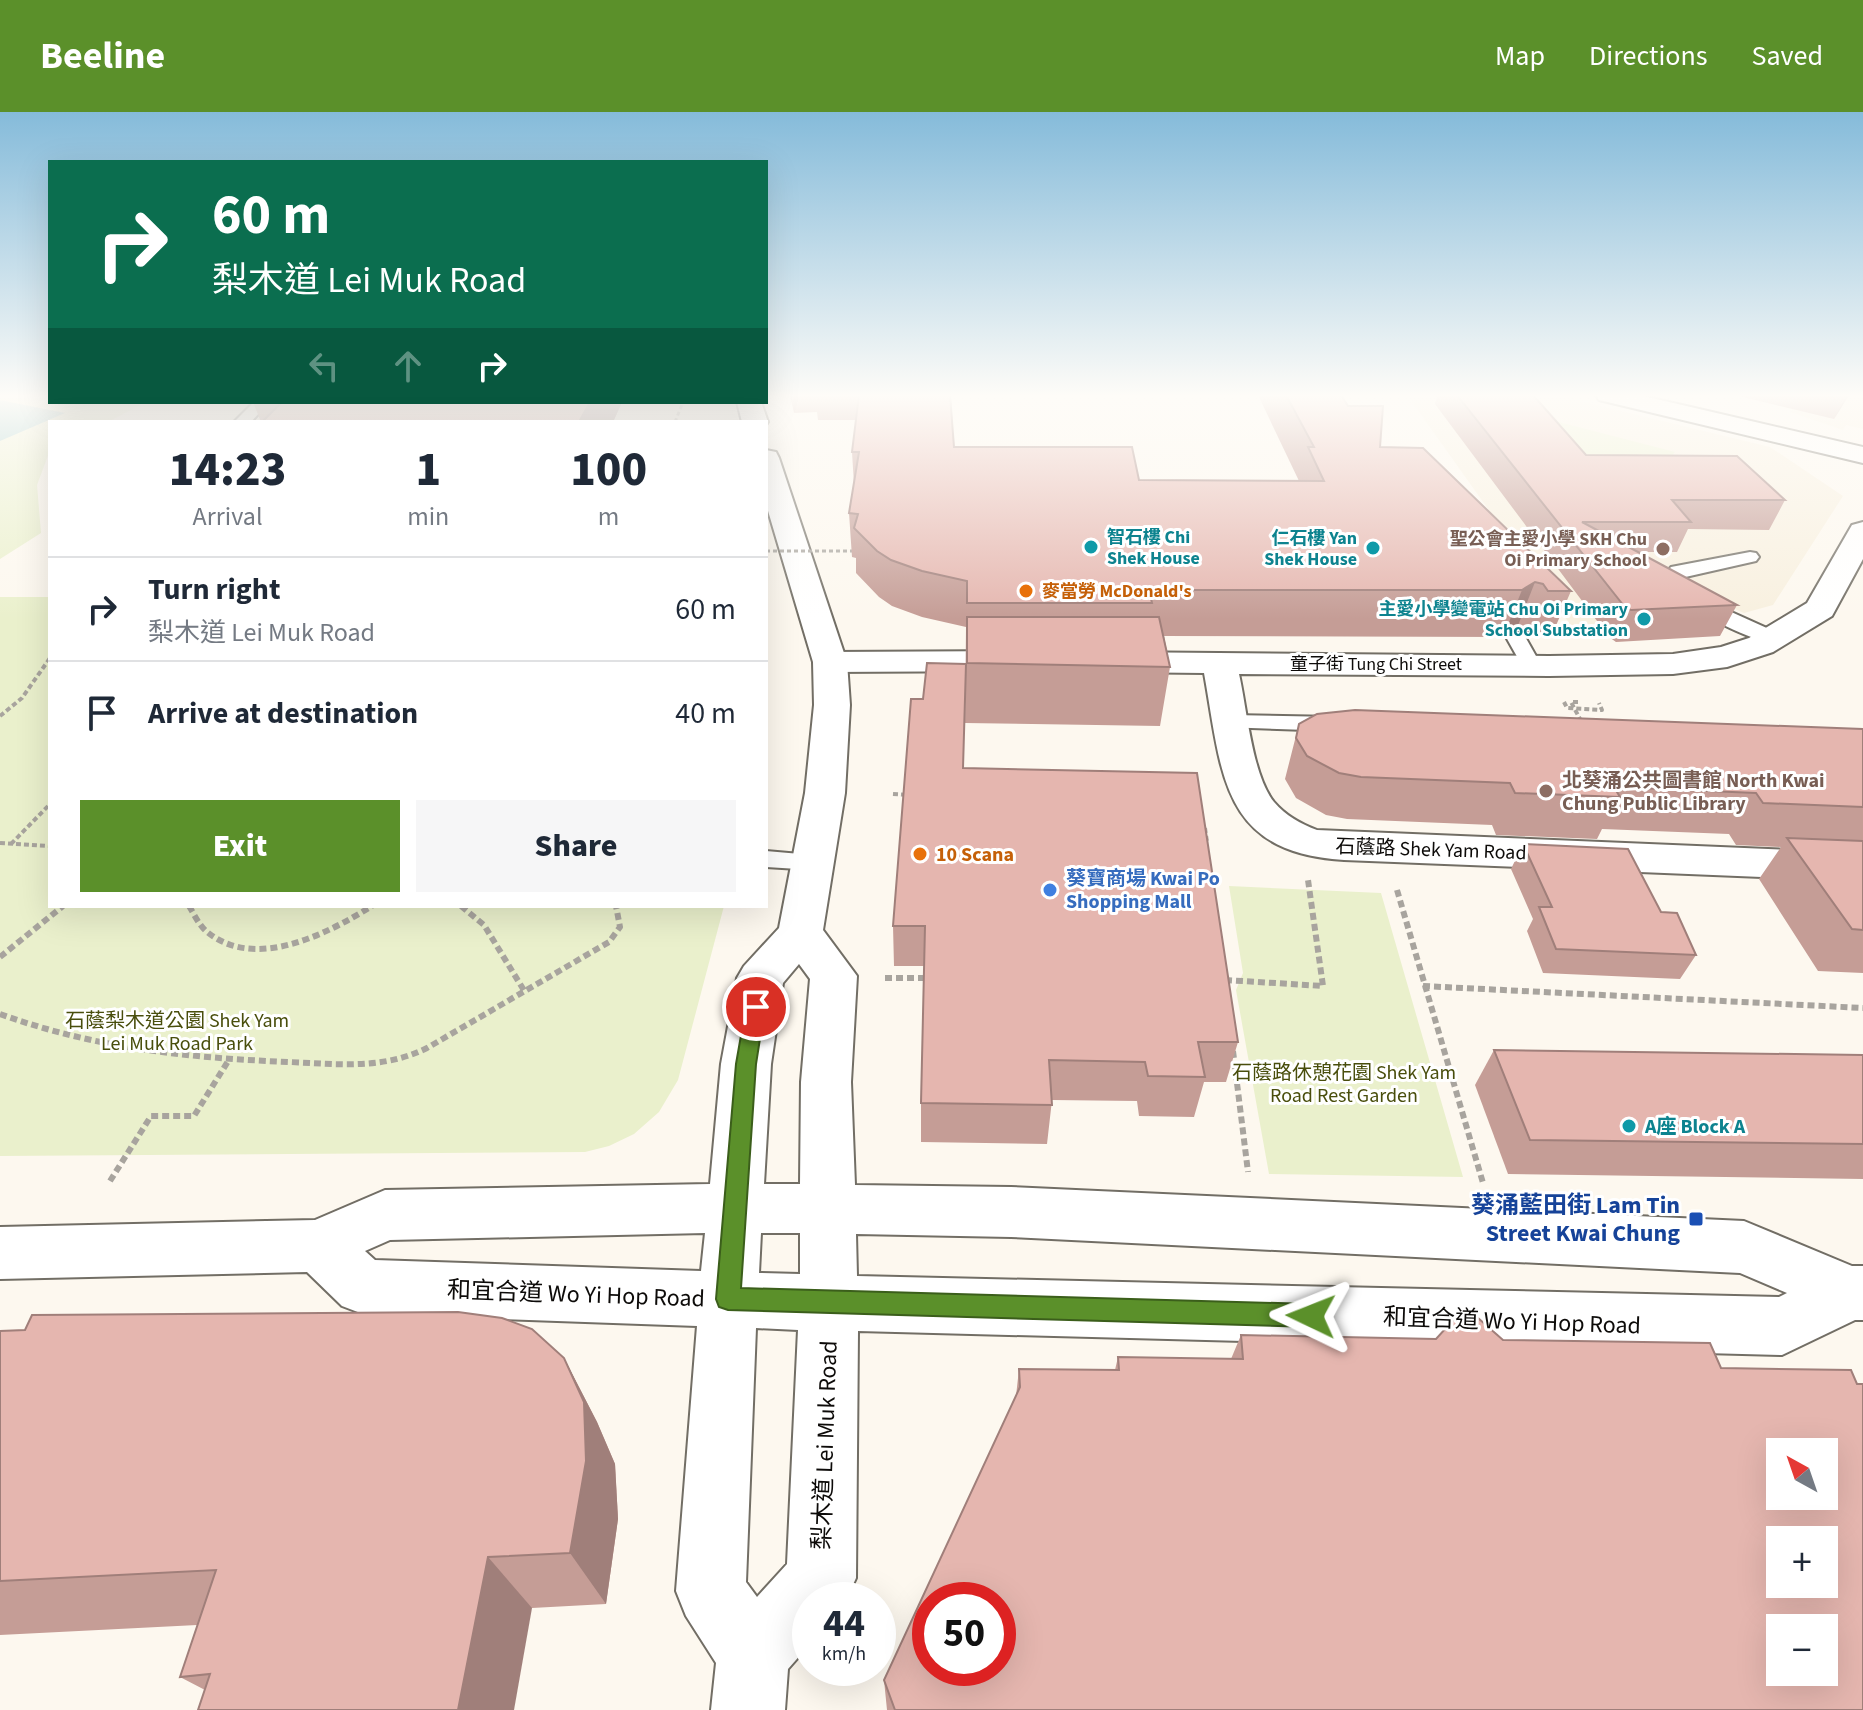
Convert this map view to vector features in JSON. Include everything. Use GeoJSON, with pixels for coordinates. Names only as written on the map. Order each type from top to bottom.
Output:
{"type":"FeatureCollection","features":[{"type":"Feature","properties":{"kind":"street"},"geometry":{"type":"LineString","coordinates":[[768,470],[772,494],[830,662],[832,705],[825,793],[800,933]]}},
{"type":"Feature","properties":{"kind":"street","name":"童子街 Tung Chi Street"},"geometry":{"type":"LineString","coordinates":[[830,662],[1220,664],[1524,651],[1673,664],[1727,657],[1773,638],[1820,609],[1863,531]]}},
{"type":"Feature","properties":{"kind":"street","name":"石蔭路 Shek Yam Road"},"geometry":{"type":"LineString","coordinates":[[1220,664],[1242,778],[1251,801],[1267,820],[1286,833],[1307,841],[1341,846],[1863,867]]}},
{"type":"Feature","properties":{"kind":"street","name":"梨木道 Lei Muk Road"},"geometry":{"type":"LineString","coordinates":[[800,933],[834,976],[826,1082],[829,1303],[821,1578],[751,1683],[711,1591],[728,1299],[746,1064],[760,978],[800,933]]}},
{"type":"Feature","properties":{"kind":"street","name":"和宜合道 Wo Yi Hop Road"},"geometry":{"type":"LineString","coordinates":[[0,1253],[319,1246],[385,1215],[734,1208],[1011,1212],[1744,1247],[1856,1293]]}},
{"type":"Feature","properties":{"kind":"street","name":"和宜合道 Wo Yi Hop Road"},"geometry":{"type":"LineString","coordinates":[[319,1246],[363,1287],[829,1303],[1782,1326],[1856,1293]]}},
{"type":"Feature","properties":{"kind":"lane"},"geometry":{"type":"LineString","coordinates":[[1750,557],[1678,571],[1671,577],[1674,586],[1708,608],[1773,638]]}},
{"type":"Feature","properties":{"kind":"lane"},"geometry":{"type":"LineString","coordinates":[[1231,722],[1353,724]]}},
{"type":"Feature","properties":{"kind":"lane"},"geometry":{"type":"LineString","coordinates":[[768,859],[814,862]]}},
{"type":"Feature","properties":{"kind":"path"},"geometry":{"type":"LineString","coordinates":[[768,551],[853,551]]}},
{"type":"Feature","properties":{"kind":"path"},"geometry":{"type":"LineString","coordinates":[[0,716],[22,700],[47,665]]}},
{"type":"Feature","properties":{"kind":"path"},"geometry":{"type":"LineString","coordinates":[[1578,702],[1571,702],[1583,725]]}},
{"type":"Feature","properties":{"kind":"path"},"geometry":{"type":"LineString","coordinates":[[1577,709],[1602,710],[1595,703]]}},
{"type":"Feature","properties":{"kind":"path"},"geometry":{"type":"LineString","coordinates":[[893,794],[917,795]]}},
{"type":"Feature","properties":{"kind":"path"},"geometry":{"type":"LineString","coordinates":[[11,844],[48,806]]}},
{"type":"Feature","properties":{"kind":"path"},"geometry":{"type":"LineString","coordinates":[[1205,828],[1207,843]]}},
{"type":"Feature","properties":{"kind":"path"},"geometry":{"type":"LineString","coordinates":[[0,843],[48,846]]}},
{"type":"Feature","properties":{"kind":"path"},"geometry":{"type":"LineString","coordinates":[[1223,980],[1323,986],[1308,880]]}},
{"type":"Feature","properties":{"kind":"path"},"geometry":{"type":"LineString","coordinates":[[1396,885],[1423,986],[1487,1196]]}},
{"type":"Feature","properties":{"kind":"path"},"geometry":{"type":"LineString","coordinates":[[0,957],[61,908]]}},
{"type":"Feature","properties":{"kind":"path"},"geometry":{"type":"LineString","coordinates":[[190,908],[197,926],[227,946],[259,950],[307,940],[348,922],[369,908]]}},
{"type":"Feature","properties":{"kind":"path"},"geometry":{"type":"LineString","coordinates":[[463,908],[484,925],[525,992]]}},
{"type":"Feature","properties":{"kind":"path"},"geometry":{"type":"LineString","coordinates":[[0,1014],[85,1043],[150,1052],[373,1065],[404,1059],[609,942],[620,927],[616,908]]}},
{"type":"Feature","properties":{"kind":"path"},"geometry":{"type":"LineString","coordinates":[[1222,965],[1225,989]]}},
{"type":"Feature","properties":{"kind":"path"},"geometry":{"type":"LineString","coordinates":[[876,978],[945,978]]}},
{"type":"Feature","properties":{"kind":"path"},"geometry":{"type":"LineString","coordinates":[[1423,986],[1863,1008]]}},
{"type":"Feature","properties":{"kind":"path"},"geometry":{"type":"LineString","coordinates":[[1233,1049],[1249,1176]]}},
{"type":"Feature","properties":{"kind":"path"},"geometry":{"type":"LineString","coordinates":[[110,1181],[151,1116],[194,1116],[230,1058]]}},
{"type":"Feature","properties":{"kind":"shaded area","name":"聖公會主愛小學 SKH Chu Oi Primary School"},"geometry":{"type":"Polygon","coordinates":[[[1460,470],[1804,470],[1843,496],[1773,605],[1744,613],[1719,602],[1605,627],[1572,627],[1460,470]]]}},
{"type":"Feature","properties":{"kind":"green space"},"geometry":{"type":"Polygon","coordinates":[[[0,470],[43,470],[37,485],[41,533],[0,559],[0,470]]]}},
{"type":"Feature","properties":{"kind":"green space"},"geometry":{"type":"Polygon","coordinates":[[[1629,470],[1659,470],[1653,476],[1629,470]]]}},
{"type":"Feature","properties":{"kind":"green space","name":"石蔭梨木道公園 Shek Yam Lei Muk Road Park"},"geometry":{"type":"Polygon","coordinates":[[[0,597],[48,597],[48,908],[723,908],[678,1080],[659,1112],[634,1134],[609,1146],[585,1152],[0,1156],[0,597]]]}},
{"type":"Feature","properties":{"kind":"green space","name":"石蔭路休憩花園 Shek Yam Road Rest Garden"},"geometry":{"type":"Polygon","coordinates":[[[1229,886],[1381,893],[1463,1177],[1269,1174],[1236,990],[1243,973],[1229,886]]]}},
{"type":"Feature","properties":{"kind":"building"},"geometry":{"type":"Polygon","coordinates":[[[856,470],[1137,470],[1139,480],[1324,481],[1319,470],[1445,470],[1571,591],[1548,591],[1543,584],[1535,582],[1522,590],[1149,590],[1152,603],[967,603],[967,581],[891,560],[854,528],[858,514],[849,513],[856,470]]]}},
{"type":"Feature","properties":{"kind":"building"},"geometry":{"type":"Polygon","coordinates":[[[1516,470],[1752,470],[1785,500],[1672,500],[1691,522],[1582,522],[1737,605],[1631,610],[1624,606],[1516,470]]]}},
{"type":"Feature","properties":{"kind":"building"},"geometry":{"type":"Polygon","coordinates":[[[967,617],[1159,617],[1170,667],[967,663],[967,617]]]}},
{"type":"Feature","properties":{"kind":"building"},"geometry":{"type":"Polygon","coordinates":[[[927,663],[966,664],[963,768],[1197,773],[1238,1042],[1198,1042],[1205,1077],[1148,1076],[1145,1062],[1049,1060],[1052,1105],[921,1103],[925,926],[893,926],[911,699],[923,699],[927,663]]]}},
{"type":"Feature","properties":{"kind":"building"},"geometry":{"type":"Polygon","coordinates":[[[1355,710],[1863,729],[1863,807],[1763,803],[1756,793],[1614,787],[1620,797],[1515,793],[1510,783],[1361,777],[1339,773],[1307,756],[1296,738],[1299,724],[1317,714],[1355,710]]]}},
{"type":"Feature","properties":{"kind":"building"},"geometry":{"type":"Polygon","coordinates":[[[1787,838],[1863,841],[1863,930],[1852,929],[1787,838]]]}},
{"type":"Feature","properties":{"kind":"building"},"geometry":{"type":"Polygon","coordinates":[[[1523,844],[1628,849],[1661,912],[1677,913],[1696,955],[1556,949],[1539,907],[1552,907],[1523,844]]]}},
{"type":"Feature","properties":{"kind":"building"},"geometry":{"type":"Polygon","coordinates":[[[1494,1050],[1863,1055],[1863,1144],[1530,1140],[1494,1050]]]}},
{"type":"Feature","properties":{"kind":"building"},"geometry":{"type":"Polygon","coordinates":[[[458,1312],[502,1318],[532,1329],[564,1358],[584,1402],[586,1461],[570,1553],[488,1557],[458,1710],[198,1710],[210,1674],[180,1677],[216,1570],[0,1581],[0,1331],[25,1330],[32,1315],[458,1312]]]}},
{"type":"Feature","properties":{"kind":"building"},"geometry":{"type":"Polygon","coordinates":[[[1457,1316],[1478,1318],[1503,1340],[1710,1343],[1721,1368],[1851,1370],[1857,1384],[1863,1384],[1863,1710],[895,1710],[886,1686],[896,1686],[896,1654],[912,1620],[912,1686],[1016,1686],[1016,1582],[929,1582],[1020,1387],[1019,1369],[1119,1370],[1118,1357],[1243,1359],[1241,1335],[1436,1339],[1457,1316]]]}},
{"type":"Feature","properties":{"kind":"place","name":"智石樓 Chi Shek House"},"geometry":{"type":"Point","coordinates":[1091,547]}},
{"type":"Feature","properties":{"kind":"place","name":"仁石樓 Yan Shek House"},"geometry":{"type":"Point","coordinates":[1373,548]}},
{"type":"Feature","properties":{"kind":"place","name":"聖公會主愛小學 SKH Chu Oi Primary School"},"geometry":{"type":"Point","coordinates":[1663,549]}},
{"type":"Feature","properties":{"kind":"place","name":"麥當勞 McDonald's"},"geometry":{"type":"Point","coordinates":[1026,591]}},
{"type":"Feature","properties":{"kind":"place","name":"主愛小學變電站 Chu Oi Primary School Substation"},"geometry":{"type":"Point","coordinates":[1644,619]}},
{"type":"Feature","properties":{"kind":"place","name":"北葵涌公共圖書館 North Kwai Chung Public Library"},"geometry":{"type":"Point","coordinates":[1546,791]}},
{"type":"Feature","properties":{"kind":"place","name":"10 Scana"},"geometry":{"type":"Point","coordinates":[920,854]}},
{"type":"Feature","properties":{"kind":"place","name":"葵寶商場 Kwai Po Shopping Mall"},"geometry":{"type":"Point","coordinates":[1050,890]}},
{"type":"Feature","properties":{"kind":"place","name":"A座 Block A"},"geometry":{"type":"Point","coordinates":[1629,1126]}},
{"type":"Feature","properties":{"kind":"place","name":"葵涌藍田街 Lam Tin Street Kwai Chung"},"geometry":{"type":"Point","coordinates":[1696,1219]}},
{"type":"Feature","properties":{"kind":"route"},"geometry":{"type":"LineString","coordinates":[[756,1007],[746,1064],[728,1299],[1311,1316]]}}]}
